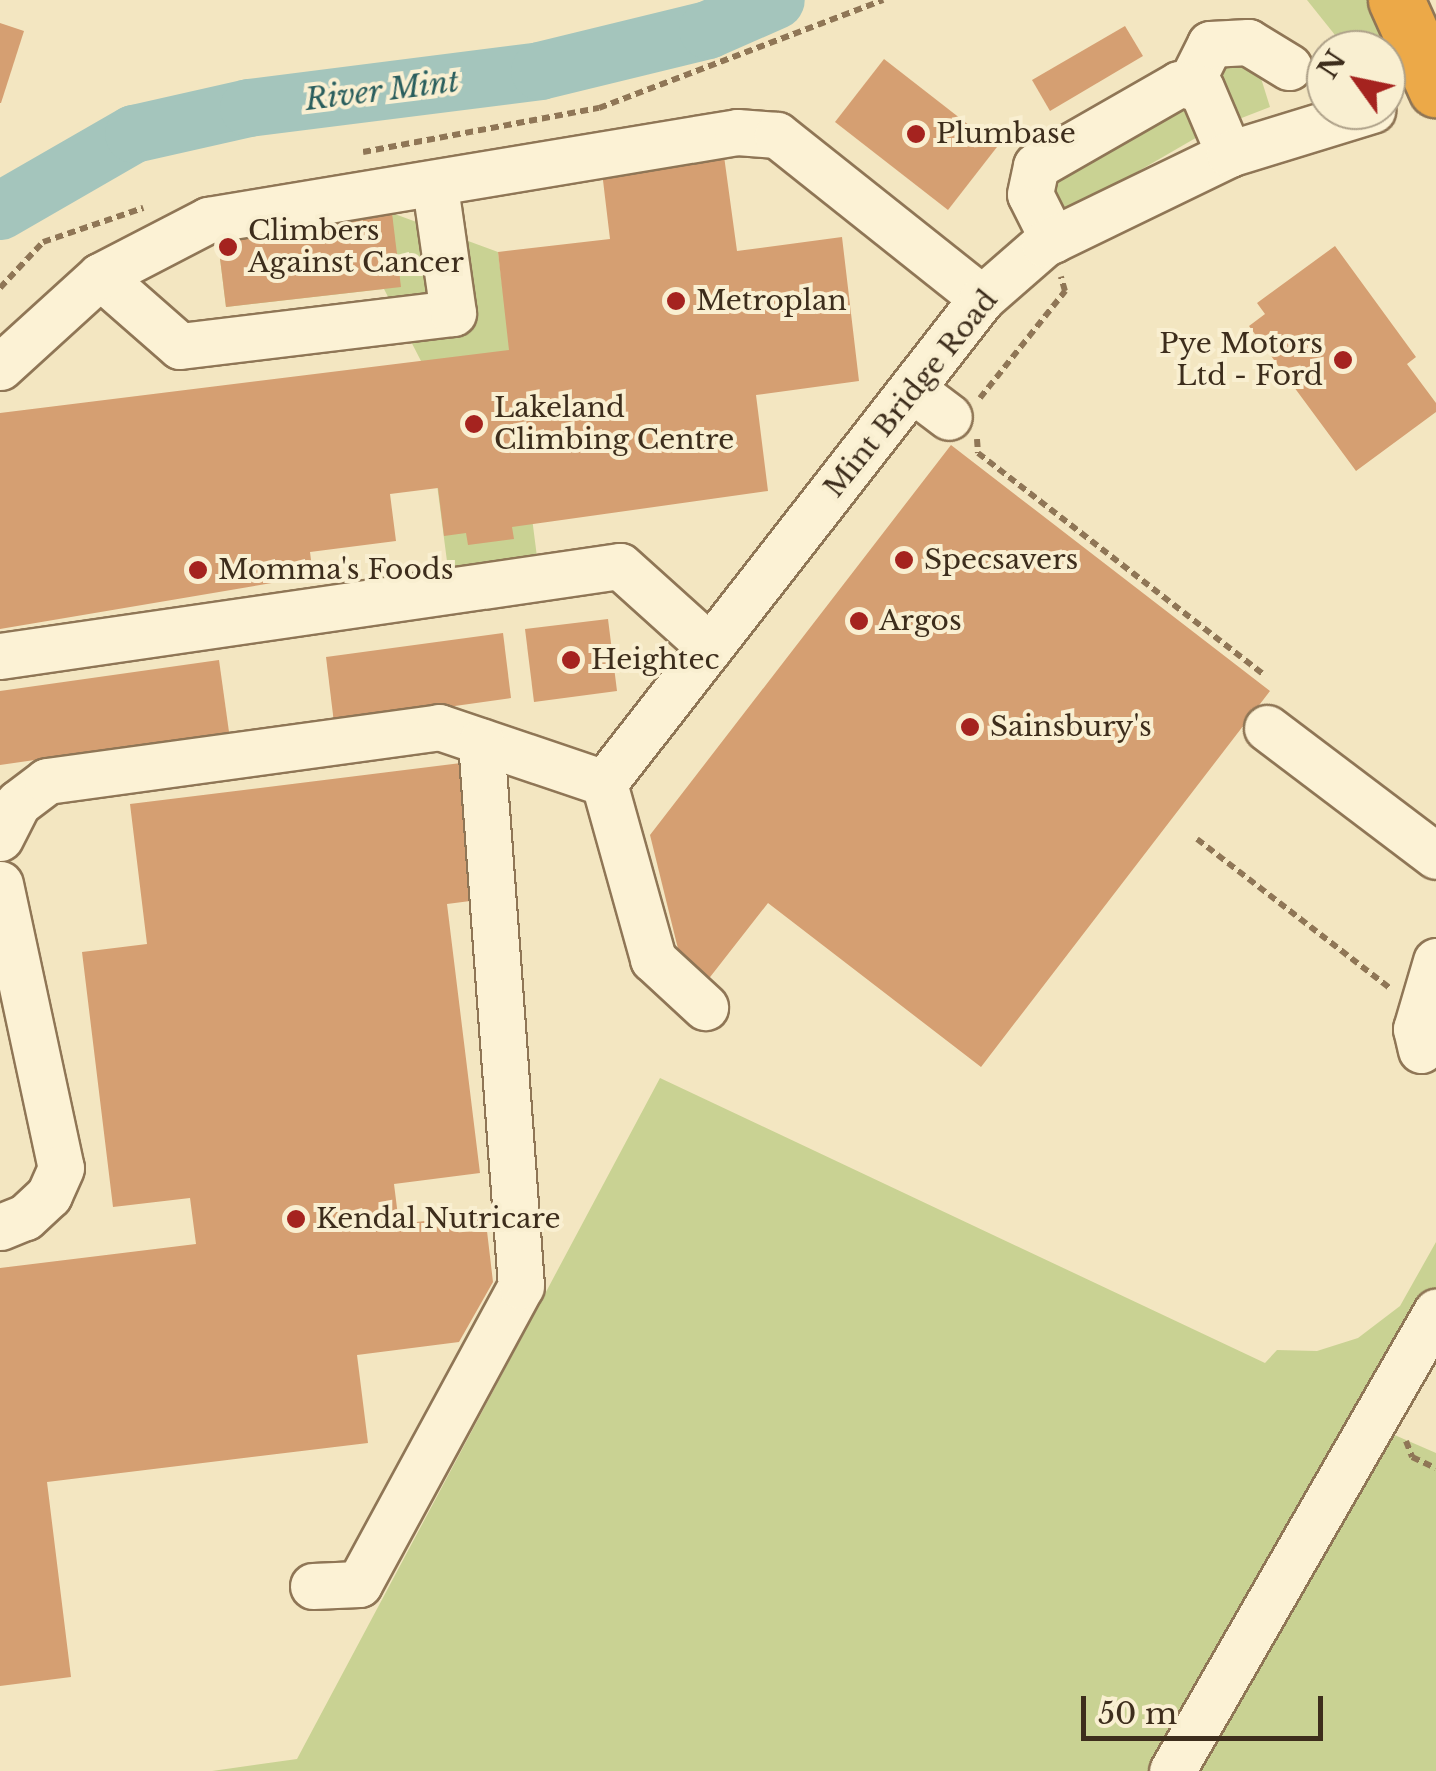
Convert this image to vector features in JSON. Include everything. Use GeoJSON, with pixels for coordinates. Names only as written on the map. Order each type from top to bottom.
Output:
{"type":"FeatureCollection","features":[{"type":"Feature","properties":{"kind":"highway"},"geometry":{"type":"LineString","coordinates":[[1396,0],[1436,88]]}},
{"type":"Feature","properties":{"kind":"street"},"geometry":{"type":"LineString","coordinates":[[1189,86],[1210,44],[1248,42],[1289,67]]}},
{"type":"Feature","properties":{"kind":"street"},"geometry":{"type":"LineString","coordinates":[[1049,242],[1030,194],[1036,166],[1179,84],[1201,88],[1229,154]]}},
{"type":"Feature","properties":{"kind":"street"},"geometry":{"type":"LineString","coordinates":[[1406,99],[1436,88]]}},
{"type":"Feature","properties":{"kind":"street","name":"Mint Bridge Road"},"geometry":{"type":"LineString","coordinates":[[604,782],[982,298],[1049,242],[1229,154],[1307,130]]}},
{"type":"Feature","properties":{"kind":"street"},"geometry":{"type":"LineString","coordinates":[[0,367],[100,276],[208,220],[435,186],[738,132],[777,135],[982,298]]}},
{"type":"Feature","properties":{"kind":"street"},"geometry":{"type":"LineString","coordinates":[[100,276],[180,346],[452,313],[435,186]]}},
{"type":"Feature","properties":{"kind":"street"},"geometry":{"type":"LineString","coordinates":[[912,390],[966,415]]}},
{"type":"Feature","properties":{"kind":"street"},"geometry":{"type":"LineString","coordinates":[[0,656],[620,566],[710,646]]}},
{"type":"Feature","properties":{"kind":"street"},"geometry":{"type":"LineString","coordinates":[[0,838],[18,803],[47,781],[439,727],[604,782],[654,960],[704,1006]]}},
{"type":"Feature","properties":{"kind":"street"},"geometry":{"type":"LineString","coordinates":[[1267,728],[1436,856]]}},
{"type":"Feature","properties":{"kind":"street"},"geometry":{"type":"LineString","coordinates":[[312,1586],[360,1584],[521,1286],[481,741]]}},
{"type":"Feature","properties":{"kind":"street"},"geometry":{"type":"LineString","coordinates":[[0,884],[61,1168],[50,1195],[25,1217],[0,1227]]}},
{"type":"Feature","properties":{"kind":"street"},"geometry":{"type":"LineString","coordinates":[[1420,1050],[1416,1029],[1436,961]]}},
{"type":"Feature","properties":{"kind":"street"},"geometry":{"type":"LineString","coordinates":[[1172,1771],[1436,1312]]}},
{"type":"Feature","properties":{"kind":"path"},"geometry":{"type":"LineString","coordinates":[[353,154],[600,108],[882,0]]}},
{"type":"Feature","properties":{"kind":"path"},"geometry":{"type":"LineString","coordinates":[[0,288],[43,242],[150,205]]}},
{"type":"Feature","properties":{"kind":"path"},"geometry":{"type":"LineString","coordinates":[[1049,242],[1066,292],[966,415],[978,452],[1265,676]]}},
{"type":"Feature","properties":{"kind":"path"},"geometry":{"type":"LineString","coordinates":[[1197,839],[1400,996]]}},
{"type":"Feature","properties":{"kind":"green space"},"geometry":{"type":"Polygon","coordinates":[[[1307,0],[1370,0],[1378,30],[1331,30],[1307,0]]]}},
{"type":"Feature","properties":{"kind":"green space"},"geometry":{"type":"Polygon","coordinates":[[[1224,58],[1260,75],[1270,107],[1239,119],[1230,110],[1220,73],[1224,58]]]}},
{"type":"Feature","properties":{"kind":"green space"},"geometry":{"type":"Polygon","coordinates":[[[1189,102],[1206,132],[1061,216],[1046,177],[1189,102]]]}},
{"type":"Feature","properties":{"kind":"green space","name":"Lakeland Climbing Centre"},"geometry":{"type":"Polygon","coordinates":[[[392,213],[498,252],[537,557],[448,569],[421,361],[384,289],[226,307],[217,234],[392,213]]]}},
{"type":"Feature","properties":{"kind":"green space"},"geometry":{"type":"Polygon","coordinates":[[[660,1078],[1265,1363],[1277,1350],[1317,1351],[1358,1338],[1400,1306],[1436,1242],[1436,1289],[1368,1407],[1390,1433],[1436,1453],[1436,1771],[212,1771],[297,1759],[660,1078]]]}},
{"type":"Feature","properties":{"kind":"building"},"geometry":{"type":"Polygon","coordinates":[[[0,23],[24,31],[1,103],[0,103],[0,23]]]}},
{"type":"Feature","properties":{"kind":"building"},"geometry":{"type":"Polygon","coordinates":[[[1125,26],[1143,56],[1050,111],[1032,80],[1125,26]]]}},
{"type":"Feature","properties":{"kind":"building","name":"Plumbase"},"geometry":{"type":"Polygon","coordinates":[[[884,59],[997,147],[948,210],[835,122],[884,59]]]}},
{"type":"Feature","properties":{"kind":"building"},"geometry":{"type":"Polygon","coordinates":[[[724,156],[737,251],[842,237],[859,381],[756,395],[768,491],[512,527],[514,539],[468,545],[466,533],[444,536],[438,488],[390,494],[396,541],[310,552],[313,576],[0,629],[0,413],[509,350],[498,252],[610,239],[602,172],[724,156]]]}},
{"type":"Feature","properties":{"kind":"building"},"geometry":{"type":"Polygon","coordinates":[[[392,213],[401,287],[226,307],[217,234],[392,213]]]}},
{"type":"Feature","properties":{"kind":"building","name":"Pye Motors Ltd - Ford"},"geometry":{"type":"Polygon","coordinates":[[[1335,246],[1416,357],[1407,364],[1436,403],[1436,412],[1356,471],[1249,326],[1265,314],[1257,303],[1335,246]]]}},
{"type":"Feature","properties":{"kind":"building","name":"Sainsbury's"},"geometry":{"type":"Polygon","coordinates":[[[951,445],[1270,691],[981,1067],[768,903],[707,981],[681,961],[650,835],[951,445]]]}},
{"type":"Feature","properties":{"kind":"building","name":"Heightec"},"geometry":{"type":"Polygon","coordinates":[[[608,619],[617,691],[534,702],[525,629],[608,619]]]}},
{"type":"Feature","properties":{"kind":"building"},"geometry":{"type":"Polygon","coordinates":[[[503,633],[511,698],[334,723],[326,657],[503,633]]]}},
{"type":"Feature","properties":{"kind":"building"},"geometry":{"type":"Polygon","coordinates":[[[219,660],[229,732],[0,765],[0,691],[219,660]]]}},
{"type":"Feature","properties":{"kind":"building","name":"Kendal Nutricare"},"geometry":{"type":"Polygon","coordinates":[[[461,763],[478,900],[447,904],[480,1173],[394,1184],[399,1224],[485,1214],[493,1282],[459,1342],[357,1355],[368,1443],[47,1482],[71,1677],[0,1686],[0,1268],[196,1244],[190,1198],[113,1207],[82,952],[147,944],[130,804],[461,763]]]}},
{"type":"Feature","properties":{"kind":"waterway","name":"River Mint"},"geometry":{"type":"LineString","coordinates":[[0,211],[134,134],[249,108],[540,71],[708,30],[776,0]]}},
{"type":"Feature","properties":{"kind":"place","name":"Plumbase"},"geometry":{"type":"Point","coordinates":[916,134]}},
{"type":"Feature","properties":{"kind":"place","name":"Climbers Against Cancer"},"geometry":{"type":"Point","coordinates":[228,247]}},
{"type":"Feature","properties":{"kind":"place","name":"Metroplan"},"geometry":{"type":"Point","coordinates":[676,301]}},
{"type":"Feature","properties":{"kind":"place","name":"Pye Motors Ltd - Ford"},"geometry":{"type":"Point","coordinates":[1343,360]}},
{"type":"Feature","properties":{"kind":"place","name":"Lakeland Climbing Centre"},"geometry":{"type":"Point","coordinates":[474,424]}},
{"type":"Feature","properties":{"kind":"place","name":"Specsavers"},"geometry":{"type":"Point","coordinates":[904,560]}},
{"type":"Feature","properties":{"kind":"place","name":"Momma's Foods"},"geometry":{"type":"Point","coordinates":[198,570]}},
{"type":"Feature","properties":{"kind":"place","name":"Argos"},"geometry":{"type":"Point","coordinates":[859,621]}},
{"type":"Feature","properties":{"kind":"place","name":"Heightec"},"geometry":{"type":"Point","coordinates":[571,660]}},
{"type":"Feature","properties":{"kind":"place","name":"Sainsbury's"},"geometry":{"type":"Point","coordinates":[970,727]}},
{"type":"Feature","properties":{"kind":"place","name":"Kendal Nutricare"},"geometry":{"type":"Point","coordinates":[296,1219]}}]}
